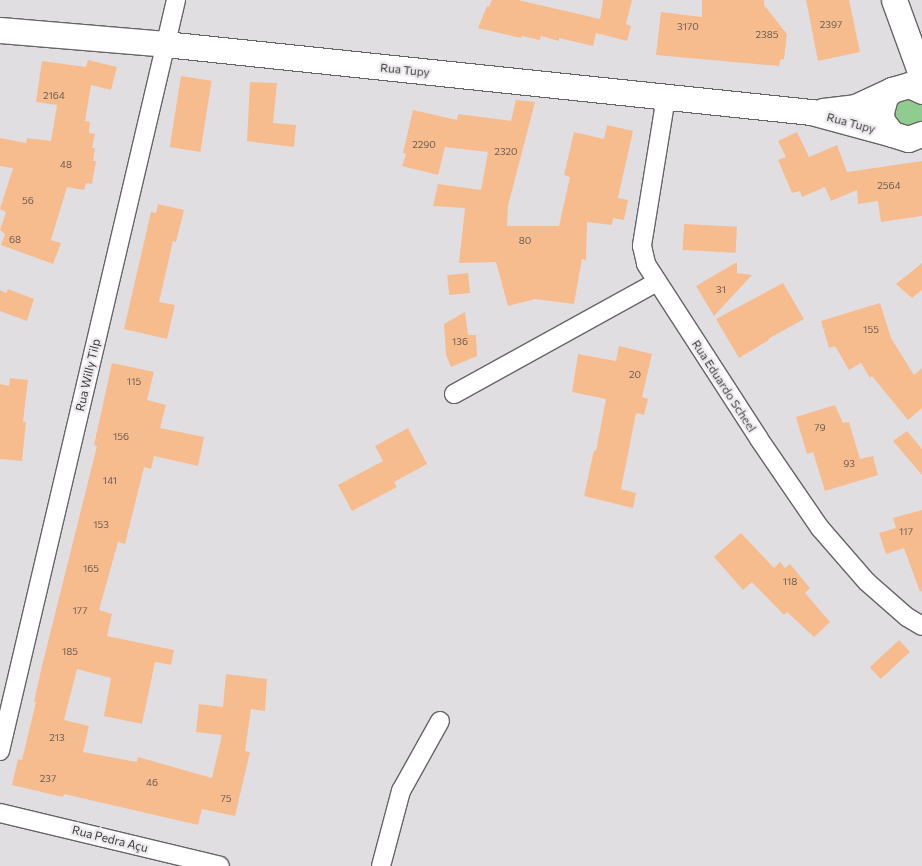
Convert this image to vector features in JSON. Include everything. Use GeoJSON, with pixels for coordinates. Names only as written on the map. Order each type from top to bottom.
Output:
{"type":"FeatureCollection","features":[{"type":"Feature","properties":{"kind":"main road"},"geometry":{"type":"LineString","coordinates":[[894,0],[922,77]]}},
{"type":"Feature","properties":{"kind":"main road","name":"Rua Tupy"},"geometry":{"type":"LineString","coordinates":[[0,30],[165,44],[810,112],[911,137]]}},
{"type":"Feature","properties":{"kind":"main road"},"geometry":{"type":"LineString","coordinates":[[906,35],[899,74],[892,90],[885,97],[881,112],[882,121],[911,137]]}},
{"type":"Feature","properties":{"kind":"main road","name":"Rua Tupy"},"geometry":{"type":"LineString","coordinates":[[810,112],[855,107],[892,90],[909,85],[922,90]]}},
{"type":"Feature","properties":{"kind":"street","name":"Rua Willy Tilp"},"geometry":{"type":"LineString","coordinates":[[0,751],[176,0]]}},
{"type":"Feature","properties":{"kind":"street","name":"Rua Eduardo Scheel"},"geometry":{"type":"LineString","coordinates":[[666,97],[642,246],[646,264],[759,439],[820,528],[867,582],[907,617],[922,626]]}},
{"type":"Feature","properties":{"kind":"street"},"geometry":{"type":"LineString","coordinates":[[454,394],[657,282]]}},
{"type":"Feature","properties":{"kind":"street"},"geometry":{"type":"LineString","coordinates":[[380,866],[401,791],[440,721]]}},
{"type":"Feature","properties":{"kind":"street","name":"Rua Pedra Açu"},"geometry":{"type":"LineString","coordinates":[[0,813],[220,866]]}},
{"type":"Feature","properties":{"kind":"green space"},"geometry":{"type":"Polygon","coordinates":[[[905,95],[922,104],[922,120],[913,128],[893,121],[892,105],[905,95]]]}},
{"type":"Feature","properties":{"kind":"building"},"geometry":{"type":"Polygon","coordinates":[[[492,0],[518,0],[600,19],[603,0],[632,0],[626,24],[631,26],[627,41],[596,33],[593,46],[559,38],[559,41],[541,36],[540,40],[522,36],[521,38],[478,28],[487,6],[489,7],[492,0]]]}},
{"type":"Feature","properties":{"kind":"building"},"geometry":{"type":"Polygon","coordinates":[[[702,0],[764,0],[764,5],[787,34],[784,59],[780,60],[779,66],[656,55],[661,12],[702,17],[702,0]]]}},
{"type":"Feature","properties":{"kind":"building"},"geometry":{"type":"Polygon","coordinates":[[[806,0],[849,0],[860,52],[818,61],[806,0]]]}},
{"type":"Feature","properties":{"kind":"building"},"geometry":{"type":"Polygon","coordinates":[[[88,60],[117,67],[111,90],[91,85],[85,121],[90,122],[89,133],[95,134],[92,148],[95,148],[93,161],[96,161],[92,184],[86,183],[84,190],[67,187],[51,240],[61,243],[53,264],[1,245],[5,234],[0,230],[6,212],[0,209],[13,168],[0,166],[0,138],[26,143],[27,138],[51,141],[57,105],[36,102],[42,61],[86,67],[88,60]]]}},
{"type":"Feature","properties":{"kind":"building"},"geometry":{"type":"Polygon","coordinates":[[[181,76],[212,81],[200,152],[170,147],[181,76]]]}},
{"type":"Feature","properties":{"kind":"building"},"geometry":{"type":"Polygon","coordinates":[[[250,82],[277,83],[273,123],[296,125],[294,147],[247,141],[250,82]]]}},
{"type":"Feature","properties":{"kind":"building"},"geometry":{"type":"Polygon","coordinates":[[[516,100],[535,102],[508,206],[507,226],[559,226],[570,177],[564,175],[574,132],[604,139],[607,125],[633,131],[618,198],[628,200],[624,220],[613,218],[612,225],[587,222],[586,260],[582,259],[574,304],[535,299],[508,306],[496,262],[459,263],[465,208],[433,206],[438,184],[481,190],[488,152],[445,147],[438,175],[402,166],[406,154],[403,153],[413,110],[457,120],[458,114],[511,121],[516,100]]]}},
{"type":"Feature","properties":{"kind":"building"},"geometry":{"type":"Polygon","coordinates":[[[797,132],[809,157],[837,145],[847,172],[922,161],[922,216],[881,222],[878,201],[858,204],[857,190],[831,201],[825,187],[802,197],[800,191],[792,193],[778,160],[786,157],[778,141],[797,132]]]}},
{"type":"Feature","properties":{"kind":"building"},"geometry":{"type":"Polygon","coordinates":[[[158,204],[184,210],[176,242],[173,241],[159,302],[175,305],[167,339],[124,329],[151,212],[156,213],[158,204]]]}},
{"type":"Feature","properties":{"kind":"building"},"geometry":{"type":"Polygon","coordinates":[[[684,224],[737,227],[736,253],[683,250],[684,224]]]}},
{"type":"Feature","properties":{"kind":"building"},"geometry":{"type":"Polygon","coordinates":[[[737,262],[737,273],[752,275],[714,316],[696,286],[737,262]]]}},
{"type":"Feature","properties":{"kind":"building"},"geometry":{"type":"Polygon","coordinates":[[[922,263],[922,290],[912,298],[896,284],[922,263]]]}},
{"type":"Feature","properties":{"kind":"building"},"geometry":{"type":"Polygon","coordinates":[[[468,273],[470,293],[449,295],[447,275],[468,273]]]}},
{"type":"Feature","properties":{"kind":"building"},"geometry":{"type":"Polygon","coordinates":[[[783,283],[804,319],[739,358],[716,319],[783,283]]]}},
{"type":"Feature","properties":{"kind":"building"},"geometry":{"type":"Polygon","coordinates":[[[8,289],[34,299],[27,321],[0,311],[0,290],[6,293],[8,289]]]}},
{"type":"Feature","properties":{"kind":"building"},"geometry":{"type":"Polygon","coordinates":[[[880,303],[891,338],[914,375],[922,368],[922,408],[908,420],[872,376],[870,378],[861,363],[849,370],[835,346],[829,348],[821,321],[880,303]]]}},
{"type":"Feature","properties":{"kind":"building"},"geometry":{"type":"Polygon","coordinates":[[[465,312],[468,335],[476,335],[477,356],[451,367],[446,355],[444,324],[465,312]]]}},
{"type":"Feature","properties":{"kind":"building"},"geometry":{"type":"Polygon","coordinates":[[[619,346],[652,354],[642,397],[648,399],[644,415],[636,413],[621,489],[636,493],[633,508],[584,496],[594,450],[596,451],[606,399],[572,392],[578,354],[616,361],[619,346]]]}},
{"type":"Feature","properties":{"kind":"building"},"geometry":{"type":"Polygon","coordinates":[[[112,363],[154,372],[147,400],[166,405],[160,428],[204,437],[198,466],[154,456],[151,469],[144,467],[125,544],[118,542],[99,610],[112,614],[107,636],[174,650],[171,665],[155,662],[142,724],[104,716],[111,678],[77,669],[64,720],[89,726],[83,752],[137,762],[138,757],[212,778],[222,735],[196,732],[199,704],[223,707],[226,674],[267,679],[265,711],[251,709],[245,751],[250,752],[235,816],[202,809],[198,825],[64,794],[63,797],[12,785],[18,759],[22,760],[36,702],[34,702],[41,670],[97,446],[94,445],[112,363]]]}},
{"type":"Feature","properties":{"kind":"building"},"geometry":{"type":"Polygon","coordinates":[[[10,378],[28,380],[23,422],[26,422],[22,461],[0,459],[0,384],[9,386],[10,378]]]}},
{"type":"Feature","properties":{"kind":"building"},"geometry":{"type":"Polygon","coordinates":[[[835,405],[843,423],[849,422],[860,459],[873,456],[878,475],[825,491],[813,452],[807,454],[796,417],[835,405]]]}},
{"type":"Feature","properties":{"kind":"building"},"geometry":{"type":"Polygon","coordinates":[[[408,428],[427,464],[394,482],[397,487],[352,511],[338,485],[383,461],[375,446],[408,428]]]}},
{"type":"Feature","properties":{"kind":"building"},"geometry":{"type":"Polygon","coordinates":[[[907,431],[922,449],[922,475],[893,441],[907,431]]]}},
{"type":"Feature","properties":{"kind":"building"},"geometry":{"type":"Polygon","coordinates":[[[922,510],[922,591],[920,592],[904,548],[886,554],[879,533],[896,528],[893,518],[922,510]]]}},
{"type":"Feature","properties":{"kind":"building"},"geometry":{"type":"Polygon","coordinates":[[[741,533],[774,568],[780,562],[785,568],[790,564],[810,588],[805,593],[830,622],[814,637],[787,612],[784,615],[752,582],[743,590],[714,557],[741,533]]]}},
{"type":"Feature","properties":{"kind":"building"},"geometry":{"type":"Polygon","coordinates":[[[899,640],[910,652],[881,679],[870,667],[899,640]]]}}]}
